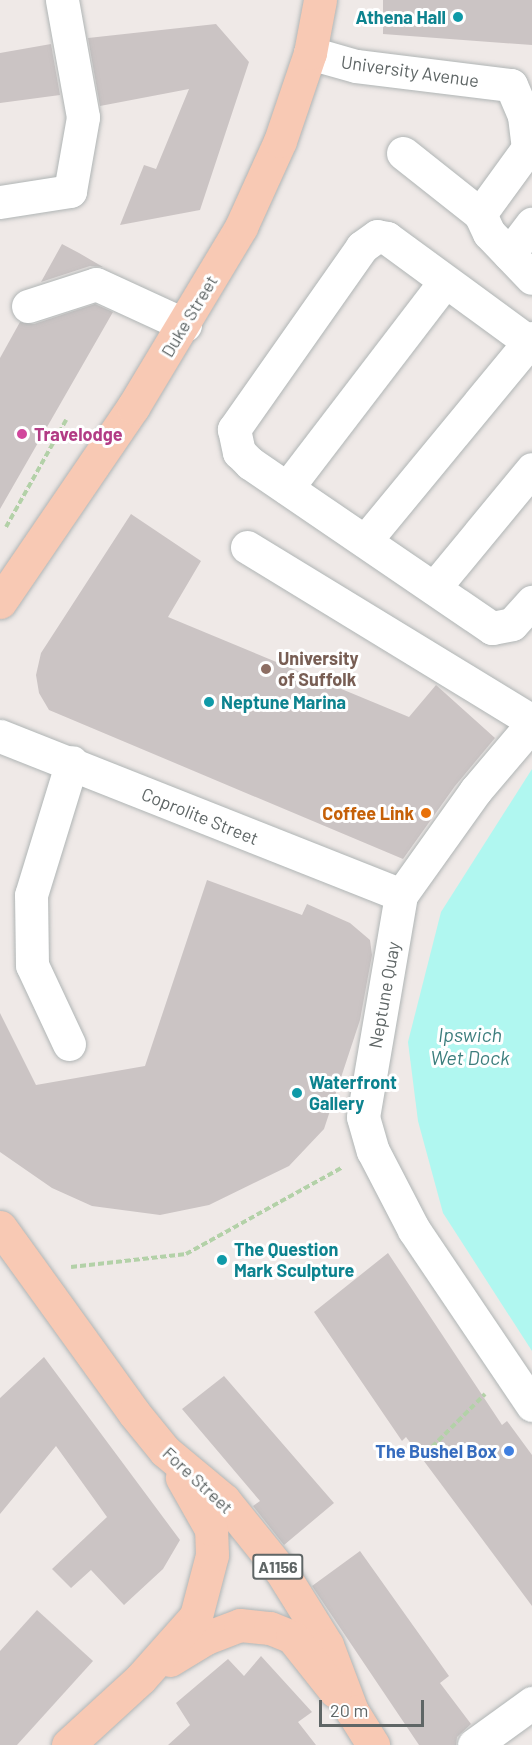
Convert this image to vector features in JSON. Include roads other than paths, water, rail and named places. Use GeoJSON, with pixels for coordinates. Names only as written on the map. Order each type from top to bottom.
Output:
{"type":"FeatureCollection","features":[{"type":"Feature","properties":{"kind":"main road","name":"Duke Street"},"geometry":{"type":"LineString","coordinates":[[0,602],[185,325],[255,195],[280,141],[310,53],[320,0]]}},
{"type":"Feature","properties":{"kind":"main road","name":"Fore Street"},"geometry":{"type":"LineString","coordinates":[[0,1227],[101,1371],[165,1451],[224,1500],[288,1565],[327,1645],[352,1711],[373,1745]]}},
{"type":"Feature","properties":{"kind":"main road","name":"A1156"},"geometry":{"type":"LineString","coordinates":[[68,1745],[141,1678],[196,1616],[212,1555],[211,1529],[205,1514],[165,1451]]}},
{"type":"Feature","properties":{"kind":"main road"},"geometry":{"type":"LineString","coordinates":[[141,1678],[206,1638],[240,1625],[270,1628],[292,1637],[352,1711]]}},
{"type":"Feature","properties":{"kind":"street"},"geometry":{"type":"LineString","coordinates":[[0,202],[70,191],[83,117],[62,0]]}},
{"type":"Feature","properties":{"kind":"street","name":"University Avenue"},"geometry":{"type":"LineString","coordinates":[[310,53],[356,66],[522,97]]}},
{"type":"Feature","properties":{"kind":"street"},"geometry":{"type":"LineString","coordinates":[[480,214],[528,148],[522,97]]}},
{"type":"Feature","properties":{"kind":"street"},"geometry":{"type":"LineString","coordinates":[[403,153],[480,214],[489,232],[532,278]]}},
{"type":"Feature","properties":{"kind":"street"},"geometry":{"type":"LineString","coordinates":[[509,254],[532,224]]}},
{"type":"Feature","properties":{"kind":"street"},"geometry":{"type":"LineString","coordinates":[[365,541],[531,340],[387,238],[376,236],[368,240],[234,429],[239,452],[287,488],[492,628],[512,624],[532,602]]}},
{"type":"Feature","properties":{"kind":"street"},"geometry":{"type":"LineString","coordinates":[[287,488],[445,281]]}},
{"type":"Feature","properties":{"kind":"street"},"geometry":{"type":"LineString","coordinates":[[28,306],[96,284],[185,325]]}},
{"type":"Feature","properties":{"kind":"street"},"geometry":{"type":"LineString","coordinates":[[434,588],[532,469]]}},
{"type":"Feature","properties":{"kind":"street"},"geometry":{"type":"LineString","coordinates":[[247,547],[532,723]]}},
{"type":"Feature","properties":{"kind":"street","name":"Neptune Quay"},"geometry":{"type":"LineString","coordinates":[[532,723],[476,790],[401,895],[363,1117],[373,1151],[414,1230],[510,1377],[532,1406]]}},
{"type":"Feature","properties":{"kind":"street","name":"Coprolite Street"},"geometry":{"type":"LineString","coordinates":[[0,736],[72,762],[401,895]]}},
{"type":"Feature","properties":{"kind":"street"},"geometry":{"type":"LineString","coordinates":[[69,1044],[32,965],[31,895],[72,762]]}},
{"type":"Feature","properties":{"kind":"street"},"geometry":{"type":"LineString","coordinates":[[474,1745],[532,1703]]}},
{"type":"Feature","properties":{"kind":"water","name":"Ipswich Wet Dock"},"geometry":{"type":"Polygon","coordinates":[[[532,769],[532,1351],[443,1213],[418,1121],[408,1042],[441,912],[532,769]]]}},
{"type":"Feature","properties":{"kind":"place","name":"Athena Hall"},"geometry":{"type":"Point","coordinates":[458,17]}},
{"type":"Feature","properties":{"kind":"place","name":"Travelodge"},"geometry":{"type":"Point","coordinates":[22,434]}},
{"type":"Feature","properties":{"kind":"place","name":"University of Suffolk"},"geometry":{"type":"Point","coordinates":[266,669]}},
{"type":"Feature","properties":{"kind":"place","name":"Neptune Marina"},"geometry":{"type":"Point","coordinates":[209,702]}},
{"type":"Feature","properties":{"kind":"place","name":"Coffee Link"},"geometry":{"type":"Point","coordinates":[426,813]}},
{"type":"Feature","properties":{"kind":"place","name":"Waterfront Gallery"},"geometry":{"type":"Point","coordinates":[297,1093]}},
{"type":"Feature","properties":{"kind":"place","name":"The Question Mark Sculpture"},"geometry":{"type":"Point","coordinates":[222,1260]}},
{"type":"Feature","properties":{"kind":"place","name":"The Bushel Box"},"geometry":{"type":"Point","coordinates":[509,1451]}}]}
